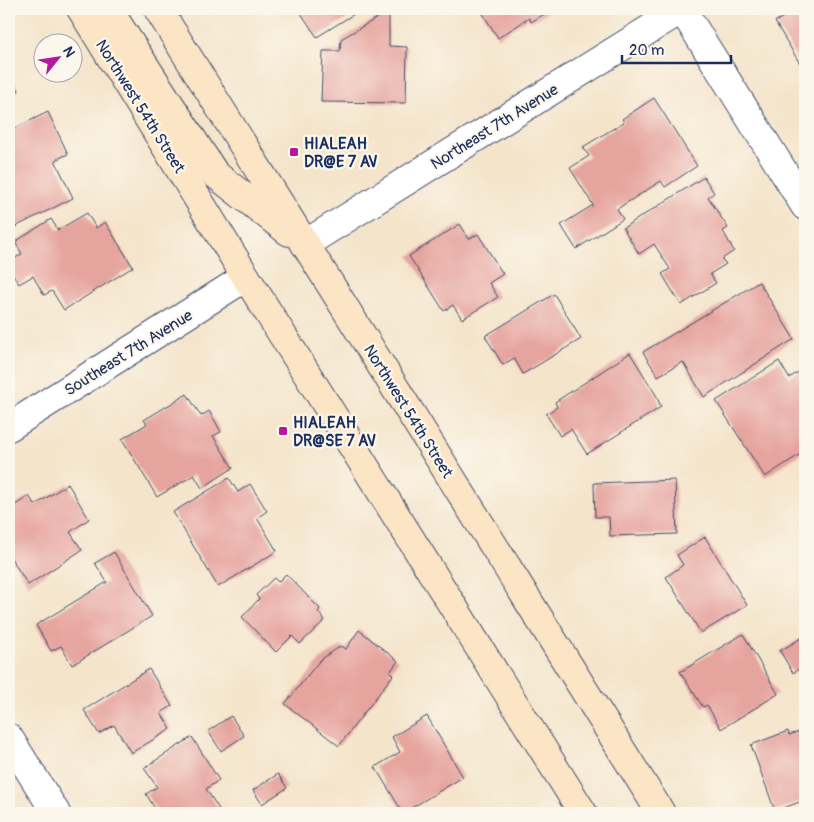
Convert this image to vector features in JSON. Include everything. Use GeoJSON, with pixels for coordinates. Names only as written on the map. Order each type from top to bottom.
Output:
{"type":"FeatureCollection","features":[{"type":"Feature","properties":{"kind":"main road","name":"Northwest 54th Street"},"geometry":{"type":"LineString","coordinates":[[81,9],[246,277],[584,813]]}},
{"type":"Feature","properties":{"kind":"main road"},"geometry":{"type":"LineString","coordinates":[[108,9],[215,174],[305,244]]}},
{"type":"Feature","properties":{"kind":"main road","name":"Northwest 54th Street"},"geometry":{"type":"LineString","coordinates":[[158,9],[661,813]]}},
{"type":"Feature","properties":{"kind":"street","name":"Northeast 7th Avenue"},"geometry":{"type":"LineString","coordinates":[[305,244],[682,9]]}},
{"type":"Feature","properties":{"kind":"street"},"geometry":{"type":"LineString","coordinates":[[682,9],[805,206]]}},
{"type":"Feature","properties":{"kind":"street","name":"Southeast 7th Avenue"},"geometry":{"type":"LineString","coordinates":[[9,428],[246,277]]}},
{"type":"Feature","properties":{"kind":"street"},"geometry":{"type":"LineString","coordinates":[[9,738],[56,813]]}},
{"type":"Feature","properties":{"kind":"building"},"geometry":{"type":"Polygon","coordinates":[[[298,9],[362,9],[317,37],[298,9]]]}},
{"type":"Feature","properties":{"kind":"building"},"geometry":{"type":"Polygon","coordinates":[[[480,9],[553,9],[531,22],[529,18],[498,38],[480,9]]]}},
{"type":"Feature","properties":{"kind":"building"},"geometry":{"type":"Polygon","coordinates":[[[796,9],[805,9],[805,72],[775,22],[796,9]]]}},
{"type":"Feature","properties":{"kind":"building"},"geometry":{"type":"Polygon","coordinates":[[[389,11],[389,46],[407,47],[406,103],[321,102],[323,51],[340,51],[341,39],[389,11]]]}},
{"type":"Feature","properties":{"kind":"building"},"geometry":{"type":"Polygon","coordinates":[[[9,78],[19,90],[9,99],[9,78]]]}},
{"type":"Feature","properties":{"kind":"building"},"geometry":{"type":"Polygon","coordinates":[[[654,98],[697,166],[665,187],[661,181],[617,209],[623,219],[576,249],[561,225],[593,205],[570,168],[589,156],[583,147],[624,122],[622,119],[654,98]]]}},
{"type":"Feature","properties":{"kind":"building"},"geometry":{"type":"Polygon","coordinates":[[[48,112],[68,154],[55,160],[73,198],[9,230],[9,131],[48,112]]]}},
{"type":"Feature","properties":{"kind":"building"},"geometry":{"type":"Polygon","coordinates":[[[704,177],[714,193],[708,197],[728,228],[723,231],[734,251],[722,259],[726,264],[710,274],[716,283],[681,305],[662,274],[670,269],[654,244],[639,254],[623,228],[704,177]]]}},
{"type":"Feature","properties":{"kind":"building"},"geometry":{"type":"Polygon","coordinates":[[[87,213],[96,228],[105,222],[133,267],[64,310],[52,291],[44,295],[33,276],[19,284],[9,268],[9,262],[22,254],[15,242],[51,219],[58,230],[87,213]]]}},
{"type":"Feature","properties":{"kind":"building"},"geometry":{"type":"Polygon","coordinates":[[[460,224],[469,239],[478,234],[503,274],[489,283],[498,297],[462,319],[453,305],[444,311],[409,256],[460,224]]]}},
{"type":"Feature","properties":{"kind":"building"},"geometry":{"type":"Polygon","coordinates":[[[759,282],[794,339],[704,397],[683,362],[658,376],[643,352],[759,282]]]}},
{"type":"Feature","properties":{"kind":"building"},"geometry":{"type":"Polygon","coordinates":[[[554,294],[581,339],[523,374],[514,358],[503,365],[485,336],[554,294]]]}},
{"type":"Feature","properties":{"kind":"building"},"geometry":{"type":"Polygon","coordinates":[[[630,353],[656,395],[661,407],[587,454],[571,429],[560,436],[546,414],[557,407],[555,402],[630,353]]]}},
{"type":"Feature","properties":{"kind":"building"},"geometry":{"type":"Polygon","coordinates":[[[779,361],[789,378],[805,368],[805,451],[765,477],[716,401],[779,361]]]}},
{"type":"Feature","properties":{"kind":"building"},"geometry":{"type":"Polygon","coordinates":[[[187,394],[201,416],[209,411],[221,432],[213,436],[233,468],[202,488],[194,475],[157,497],[122,439],[147,424],[144,420],[187,394]]]}},
{"type":"Feature","properties":{"kind":"building"},"geometry":{"type":"Polygon","coordinates":[[[229,478],[238,492],[250,484],[267,511],[257,518],[277,551],[218,587],[173,512],[229,478]]]}},
{"type":"Feature","properties":{"kind":"building"},"geometry":{"type":"Polygon","coordinates":[[[675,480],[677,534],[610,536],[609,517],[595,517],[594,483],[675,480]]]}},
{"type":"Feature","properties":{"kind":"building"},"geometry":{"type":"Polygon","coordinates":[[[68,484],[89,519],[70,532],[82,550],[28,585],[9,555],[9,509],[29,496],[35,505],[68,484]]]}},
{"type":"Feature","properties":{"kind":"building"},"geometry":{"type":"Polygon","coordinates":[[[705,537],[747,605],[701,633],[666,577],[683,565],[677,555],[705,537]]]}},
{"type":"Feature","properties":{"kind":"building"},"geometry":{"type":"Polygon","coordinates":[[[114,552],[152,616],[72,665],[61,646],[51,651],[36,625],[107,582],[95,563],[114,552]]]}},
{"type":"Feature","properties":{"kind":"building"},"geometry":{"type":"Polygon","coordinates":[[[286,574],[320,609],[318,612],[325,620],[300,644],[292,636],[276,652],[242,617],[259,599],[256,595],[274,578],[278,582],[286,574]]]}},
{"type":"Feature","properties":{"kind":"building"},"geometry":{"type":"Polygon","coordinates":[[[359,630],[398,661],[390,672],[393,675],[339,746],[285,704],[320,660],[341,646],[346,649],[359,630]]]}},
{"type":"Feature","properties":{"kind":"building"},"geometry":{"type":"Polygon","coordinates":[[[743,634],[778,694],[721,729],[707,705],[703,707],[680,672],[743,634]]]}},
{"type":"Feature","properties":{"kind":"building"},"geometry":{"type":"Polygon","coordinates":[[[803,637],[805,640],[805,665],[793,673],[780,651],[803,637]]]}},
{"type":"Feature","properties":{"kind":"building"},"geometry":{"type":"Polygon","coordinates":[[[149,669],[172,706],[161,713],[171,729],[131,753],[114,725],[99,734],[84,710],[149,669]]]}},
{"type":"Feature","properties":{"kind":"building"},"geometry":{"type":"Polygon","coordinates":[[[231,716],[244,736],[221,751],[208,731],[231,716]]]}},
{"type":"Feature","properties":{"kind":"building"},"geometry":{"type":"Polygon","coordinates":[[[427,716],[463,777],[403,813],[375,767],[400,752],[392,737],[427,716]]]}},
{"type":"Feature","properties":{"kind":"building"},"geometry":{"type":"Polygon","coordinates":[[[805,730],[805,800],[775,811],[751,745],[788,731],[789,735],[805,730]]]}},
{"type":"Feature","properties":{"kind":"building"},"geometry":{"type":"Polygon","coordinates":[[[192,737],[219,780],[206,789],[219,809],[212,813],[158,813],[146,794],[157,787],[144,768],[192,737]]]}},
{"type":"Feature","properties":{"kind":"building"},"geometry":{"type":"Polygon","coordinates":[[[278,774],[287,788],[262,804],[253,790],[278,774]]]}},
{"type":"Feature","properties":{"kind":"building"},"geometry":{"type":"Polygon","coordinates":[[[482,808],[483,813],[460,813],[460,812],[482,808]]]}},
{"type":"Feature","properties":{"kind":"place","name":"HIALEAH DR@E 7 AV"},"geometry":{"type":"Point","coordinates":[294,152]}},
{"type":"Feature","properties":{"kind":"place","name":"HIALEAH DR@SE 7 AV"},"geometry":{"type":"Point","coordinates":[283,431]}}]}
